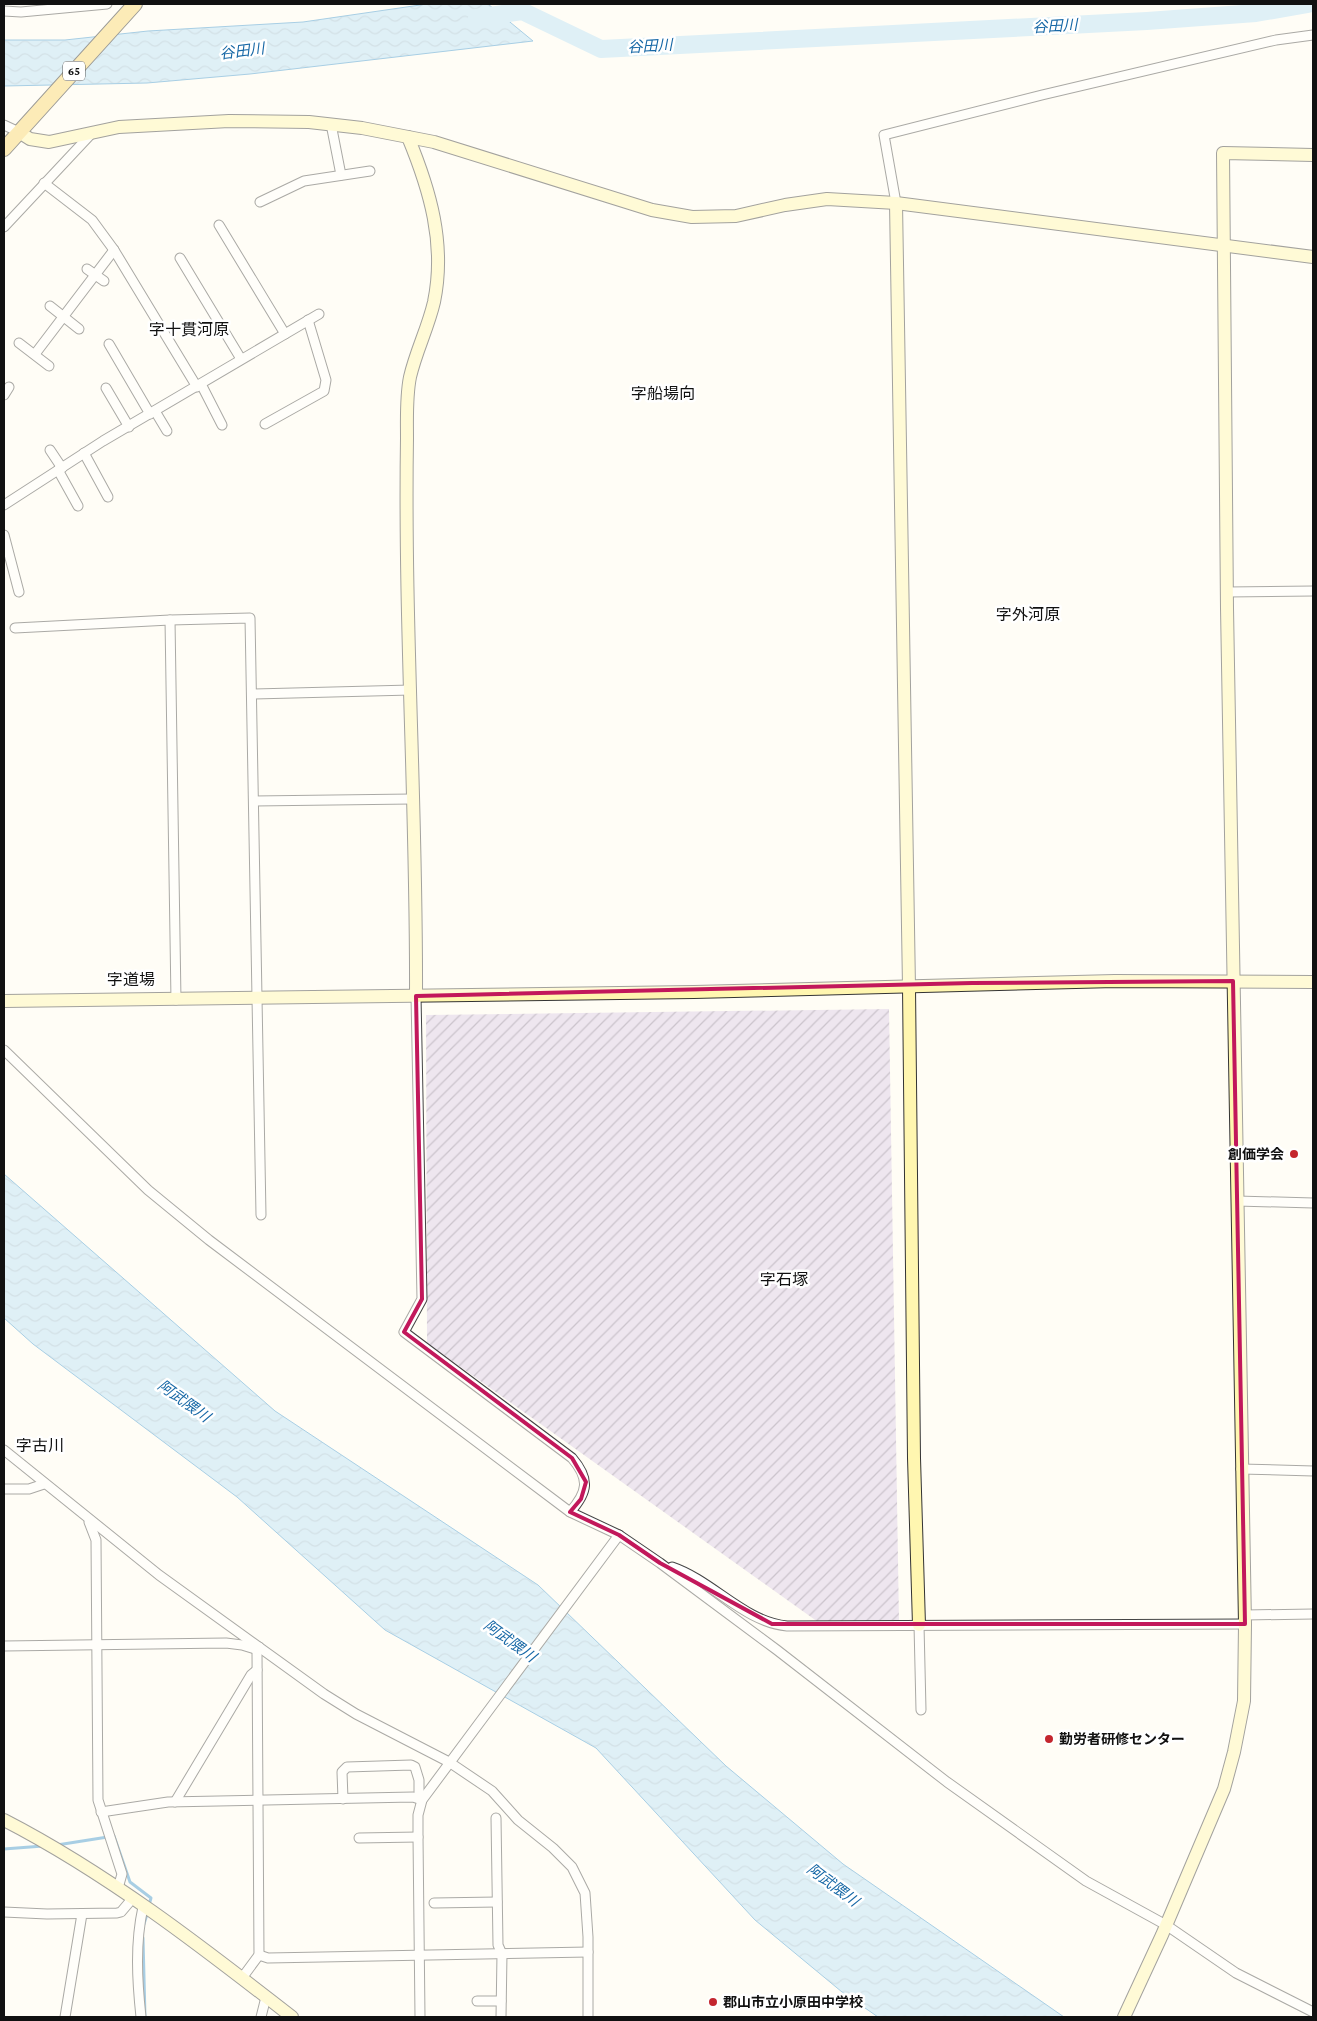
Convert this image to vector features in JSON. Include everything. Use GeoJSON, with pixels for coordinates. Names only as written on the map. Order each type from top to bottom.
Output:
{"type":"FeatureCollection","features":[{"type":"Feature","properties":{"kind":"main road","name":"65"},"geometry":{"type":"LineString","coordinates":[[4,149],[135,4]]}},
{"type":"Feature","properties":{"kind":"street"},"geometry":{"type":"LineString","coordinates":[[4,11],[20,12],[107,4]]}},
{"type":"Feature","properties":{"kind":"street"},"geometry":{"type":"LineString","coordinates":[[921,1710],[914,1458],[909,987],[896,203],[884,136],[1042,95],[1276,40],[1313,34]]}},
{"type":"Feature","properties":{"kind":"street"},"geometry":{"type":"LineString","coordinates":[[4,125],[23,128],[30,139],[49,142],[119,127],[229,121],[331,124],[434,142],[593,190],[652,210],[692,217],[736,216],[785,205],[827,199],[896,203],[1313,257]]}},
{"type":"Feature","properties":{"kind":"street"},"geometry":{"type":"LineString","coordinates":[[331,124],[340,175]]}},
{"type":"Feature","properties":{"kind":"street"},"geometry":{"type":"LineString","coordinates":[[4,132],[23,128]]}},
{"type":"Feature","properties":{"kind":"street"},"geometry":{"type":"LineString","coordinates":[[4,227],[93,133]]}},
{"type":"Feature","properties":{"kind":"street"},"geometry":{"type":"LineString","coordinates":[[408,137],[425,179],[433,207],[437,236],[434,302],[416,358],[408,400],[407,531],[422,1299],[404,1332],[572,1458],[582,1468],[586,1482],[581,1499],[570,1512]]}},
{"type":"Feature","properties":{"kind":"street"},"geometry":{"type":"LineString","coordinates":[[1124,2017],[1164,1930],[1224,1789],[1234,1752],[1244,1701],[1245,1619],[1226,592],[1223,154],[1313,155]]}},
{"type":"Feature","properties":{"kind":"street"},"geometry":{"type":"LineString","coordinates":[[260,202],[304,181],[370,171]]}},
{"type":"Feature","properties":{"kind":"street"},"geometry":{"type":"LineString","coordinates":[[44,183],[92,220],[114,250],[222,425]]}},
{"type":"Feature","properties":{"kind":"street"},"geometry":{"type":"LineString","coordinates":[[219,225],[285,334]]}},
{"type":"Feature","properties":{"kind":"street"},"geometry":{"type":"LineString","coordinates":[[35,354],[63,317],[91,272],[114,250]]}},
{"type":"Feature","properties":{"kind":"street"},"geometry":{"type":"LineString","coordinates":[[180,258],[241,359]]}},
{"type":"Feature","properties":{"kind":"street"},"geometry":{"type":"LineString","coordinates":[[91,272],[104,280]]}},
{"type":"Feature","properties":{"kind":"street"},"geometry":{"type":"LineString","coordinates":[[50,306],[79,329]]}},
{"type":"Feature","properties":{"kind":"street"},"geometry":{"type":"LineString","coordinates":[[4,505],[84,453],[319,314]]}},
{"type":"Feature","properties":{"kind":"street"},"geometry":{"type":"LineString","coordinates":[[265,424],[324,391],[326,387],[326,380],[308,320]]}},
{"type":"Feature","properties":{"kind":"street"},"geometry":{"type":"LineString","coordinates":[[20,343],[49,366]]}},
{"type":"Feature","properties":{"kind":"street"},"geometry":{"type":"LineString","coordinates":[[109,344],[152,413],[167,431]]}},
{"type":"Feature","properties":{"kind":"street"},"geometry":{"type":"LineString","coordinates":[[106,388],[129,426]]}},
{"type":"Feature","properties":{"kind":"street"},"geometry":{"type":"LineString","coordinates":[[50,450],[78,506]]}},
{"type":"Feature","properties":{"kind":"street"},"geometry":{"type":"LineString","coordinates":[[84,453],[108,497]]}},
{"type":"Feature","properties":{"kind":"street"},"geometry":{"type":"LineString","coordinates":[[4,535],[19,592]]}},
{"type":"Feature","properties":{"kind":"street"},"geometry":{"type":"LineString","coordinates":[[1226,592],[1313,591]]}},
{"type":"Feature","properties":{"kind":"street"},"geometry":{"type":"LineString","coordinates":[[15,628],[250,618],[261,1215]]}},
{"type":"Feature","properties":{"kind":"street"},"geometry":{"type":"LineString","coordinates":[[170,620],[176,1000]]}},
{"type":"Feature","properties":{"kind":"street"},"geometry":{"type":"LineString","coordinates":[[252,694],[411,690]]}},
{"type":"Feature","properties":{"kind":"street"},"geometry":{"type":"LineString","coordinates":[[254,801],[412,800]]}},
{"type":"Feature","properties":{"kind":"street"},"geometry":{"type":"LineString","coordinates":[[4,1001],[176,1000],[909,987],[991,982],[1313,982]]}},
{"type":"Feature","properties":{"kind":"street"},"geometry":{"type":"LineString","coordinates":[[4,1050],[148,1190],[209,1240],[570,1512],[620,1535],[660,1563],[777,1650],[946,1782],[1086,1881],[1236,1973],[1313,2012]]}},
{"type":"Feature","properties":{"kind":"street"},"geometry":{"type":"LineString","coordinates":[[1237,1201],[1313,1203]]}},
{"type":"Feature","properties":{"kind":"street"},"geometry":{"type":"LineString","coordinates":[[4,1450],[159,1575],[258,1648],[356,1714],[449,1762],[492,1791],[518,1820],[572,1867],[585,1893],[588,1952],[588,2017]]}},
{"type":"Feature","properties":{"kind":"street"},"geometry":{"type":"LineString","coordinates":[[1241,1469],[1313,1470]]}},
{"type":"Feature","properties":{"kind":"street"},"geometry":{"type":"LineString","coordinates":[[4,1489],[30,1489],[44,1484]]}},
{"type":"Feature","properties":{"kind":"street"},"geometry":{"type":"LineString","coordinates":[[89,1520],[96,1540],[98,1800],[122,1874],[118,1888]]}},
{"type":"Feature","properties":{"kind":"street"},"geometry":{"type":"LineString","coordinates":[[420,1799],[458,1753],[620,1535]]}},
{"type":"Feature","properties":{"kind":"street"},"geometry":{"type":"LineString","coordinates":[[660,1563],[677,1569],[726,1596],[752,1615],[772,1624],[818,1627],[919,1625],[1012,1627],[1245,1619],[1313,1614]]}},
{"type":"Feature","properties":{"kind":"street"},"geometry":{"type":"LineString","coordinates":[[4,1646],[226,1644],[258,1648]]}},
{"type":"Feature","properties":{"kind":"street"},"geometry":{"type":"LineString","coordinates":[[242,1978],[259,1955],[258,1648]]}},
{"type":"Feature","properties":{"kind":"street"},"geometry":{"type":"LineString","coordinates":[[175,1802],[251,1674],[257,1670]]}},
{"type":"Feature","properties":{"kind":"street"},"geometry":{"type":"LineString","coordinates":[[343,1799],[342,1772],[347,1767],[411,1765],[415,1767],[418,1775],[420,1799],[418,1815],[420,2017]]}},
{"type":"Feature","properties":{"kind":"street"},"geometry":{"type":"LineString","coordinates":[[101,1812],[175,1802],[420,1799]]}},
{"type":"Feature","properties":{"kind":"street"},"geometry":{"type":"LineString","coordinates":[[496,1818],[498,1945],[502,1954],[501,2017]]}},
{"type":"Feature","properties":{"kind":"street"},"geometry":{"type":"LineString","coordinates":[[4,1820],[63,1853],[118,1888],[242,1978],[292,2017]]}},
{"type":"Feature","properties":{"kind":"street"},"geometry":{"type":"LineString","coordinates":[[359,1838],[418,1837]]}},
{"type":"Feature","properties":{"kind":"street"},"geometry":{"type":"LineString","coordinates":[[4,1912],[82,1914],[121,1912],[132,1899]]}},
{"type":"Feature","properties":{"kind":"street"},"geometry":{"type":"LineString","coordinates":[[434,1903],[498,1902]]}},
{"type":"Feature","properties":{"kind":"street"},"geometry":{"type":"LineString","coordinates":[[141,2017],[138,1932],[143,1907]]}},
{"type":"Feature","properties":{"kind":"street"},"geometry":{"type":"LineString","coordinates":[[65,2017],[82,1914]]}},
{"type":"Feature","properties":{"kind":"street"},"geometry":{"type":"LineString","coordinates":[[259,1955],[268,1958],[588,1952]]}},
{"type":"Feature","properties":{"kind":"street"},"geometry":{"type":"LineString","coordinates":[[261,2017],[266,1997]]}},
{"type":"Feature","properties":{"kind":"street"},"geometry":{"type":"LineString","coordinates":[[477,2001],[501,2001]]}},
{"type":"Feature","properties":{"kind":"highlighted area"},"geometry":{"type":"Polygon","coordinates":[[[1233,981],[1245,1624],[772,1624],[660,1563],[619,1535],[570,1512],[581,1499],[586,1482],[572,1458],[404,1332],[422,1299],[416,996],[972,983],[1233,981]]]}},
{"type":"Feature","properties":{"kind":"shaded area"},"geometry":{"type":"Polygon","coordinates":[[[889,1009],[899,1622],[818,1622],[427,1343],[426,1015],[889,1009]]]}},
{"type":"Feature","properties":{"kind":"water"},"geometry":{"type":"Polygon","coordinates":[[[427,4],[488,4],[533,41],[250,74],[147,83],[4,86],[4,40],[65,40],[148,31],[303,22],[427,4]]]}},
{"type":"Feature","properties":{"kind":"water","name":"阿武隈川"},"geometry":{"type":"Polygon","coordinates":[[[4,1174],[275,1411],[538,1585],[726,1766],[843,1864],[1064,2017],[878,2017],[842,1992],[755,1920],[596,1748],[385,1630],[237,1497],[33,1344],[4,1318],[4,1174]]]}},
{"type":"Feature","properties":{"kind":"waterway","name":"谷田川"},"geometry":{"type":"LineString","coordinates":[[477,18],[522,11],[601,49],[1147,21],[1256,13],[1308,4]]}},
{"type":"Feature","properties":{"kind":"waterway"},"geometry":{"type":"LineString","coordinates":[[57,1845],[114,1836],[130,1882],[151,1898],[149,1905]]}},
{"type":"Feature","properties":{"kind":"waterway"},"geometry":{"type":"LineString","coordinates":[[4,1849],[43,1846]]}},
{"type":"Feature","properties":{"kind":"waterway"},"geometry":{"type":"LineString","coordinates":[[144,1924],[148,1911]]}},
{"type":"Feature","properties":{"kind":"waterway"},"geometry":{"type":"LineString","coordinates":[[143,1938],[145,2017]]}},
{"type":"Feature","properties":{"kind":"place","name":"創価学会"},"geometry":{"type":"Point","coordinates":[1294,1154]}},
{"type":"Feature","properties":{"kind":"place","name":"勤労者研修センター"},"geometry":{"type":"Point","coordinates":[1049,1739]}},
{"type":"Feature","properties":{"kind":"place","name":"郡山市立小原田中学校"},"geometry":{"type":"Point","coordinates":[713,2002]}},
{"type":"Feature","properties":{"kind":"district","name":"字十貫河原"},"geometry":{"type":"Point","coordinates":[189,329]}},
{"type":"Feature","properties":{"kind":"district","name":"字船場向"},"geometry":{"type":"Point","coordinates":[663,393]}},
{"type":"Feature","properties":{"kind":"district","name":"字外河原"},"geometry":{"type":"Point","coordinates":[1028,614]}},
{"type":"Feature","properties":{"kind":"district","name":"字道場"},"geometry":{"type":"Point","coordinates":[131,979]}},
{"type":"Feature","properties":{"kind":"district","name":"字石塚"},"geometry":{"type":"Point","coordinates":[784,1279]}},
{"type":"Feature","properties":{"kind":"district","name":"字古川"},"geometry":{"type":"Point","coordinates":[40,1445]}}]}
